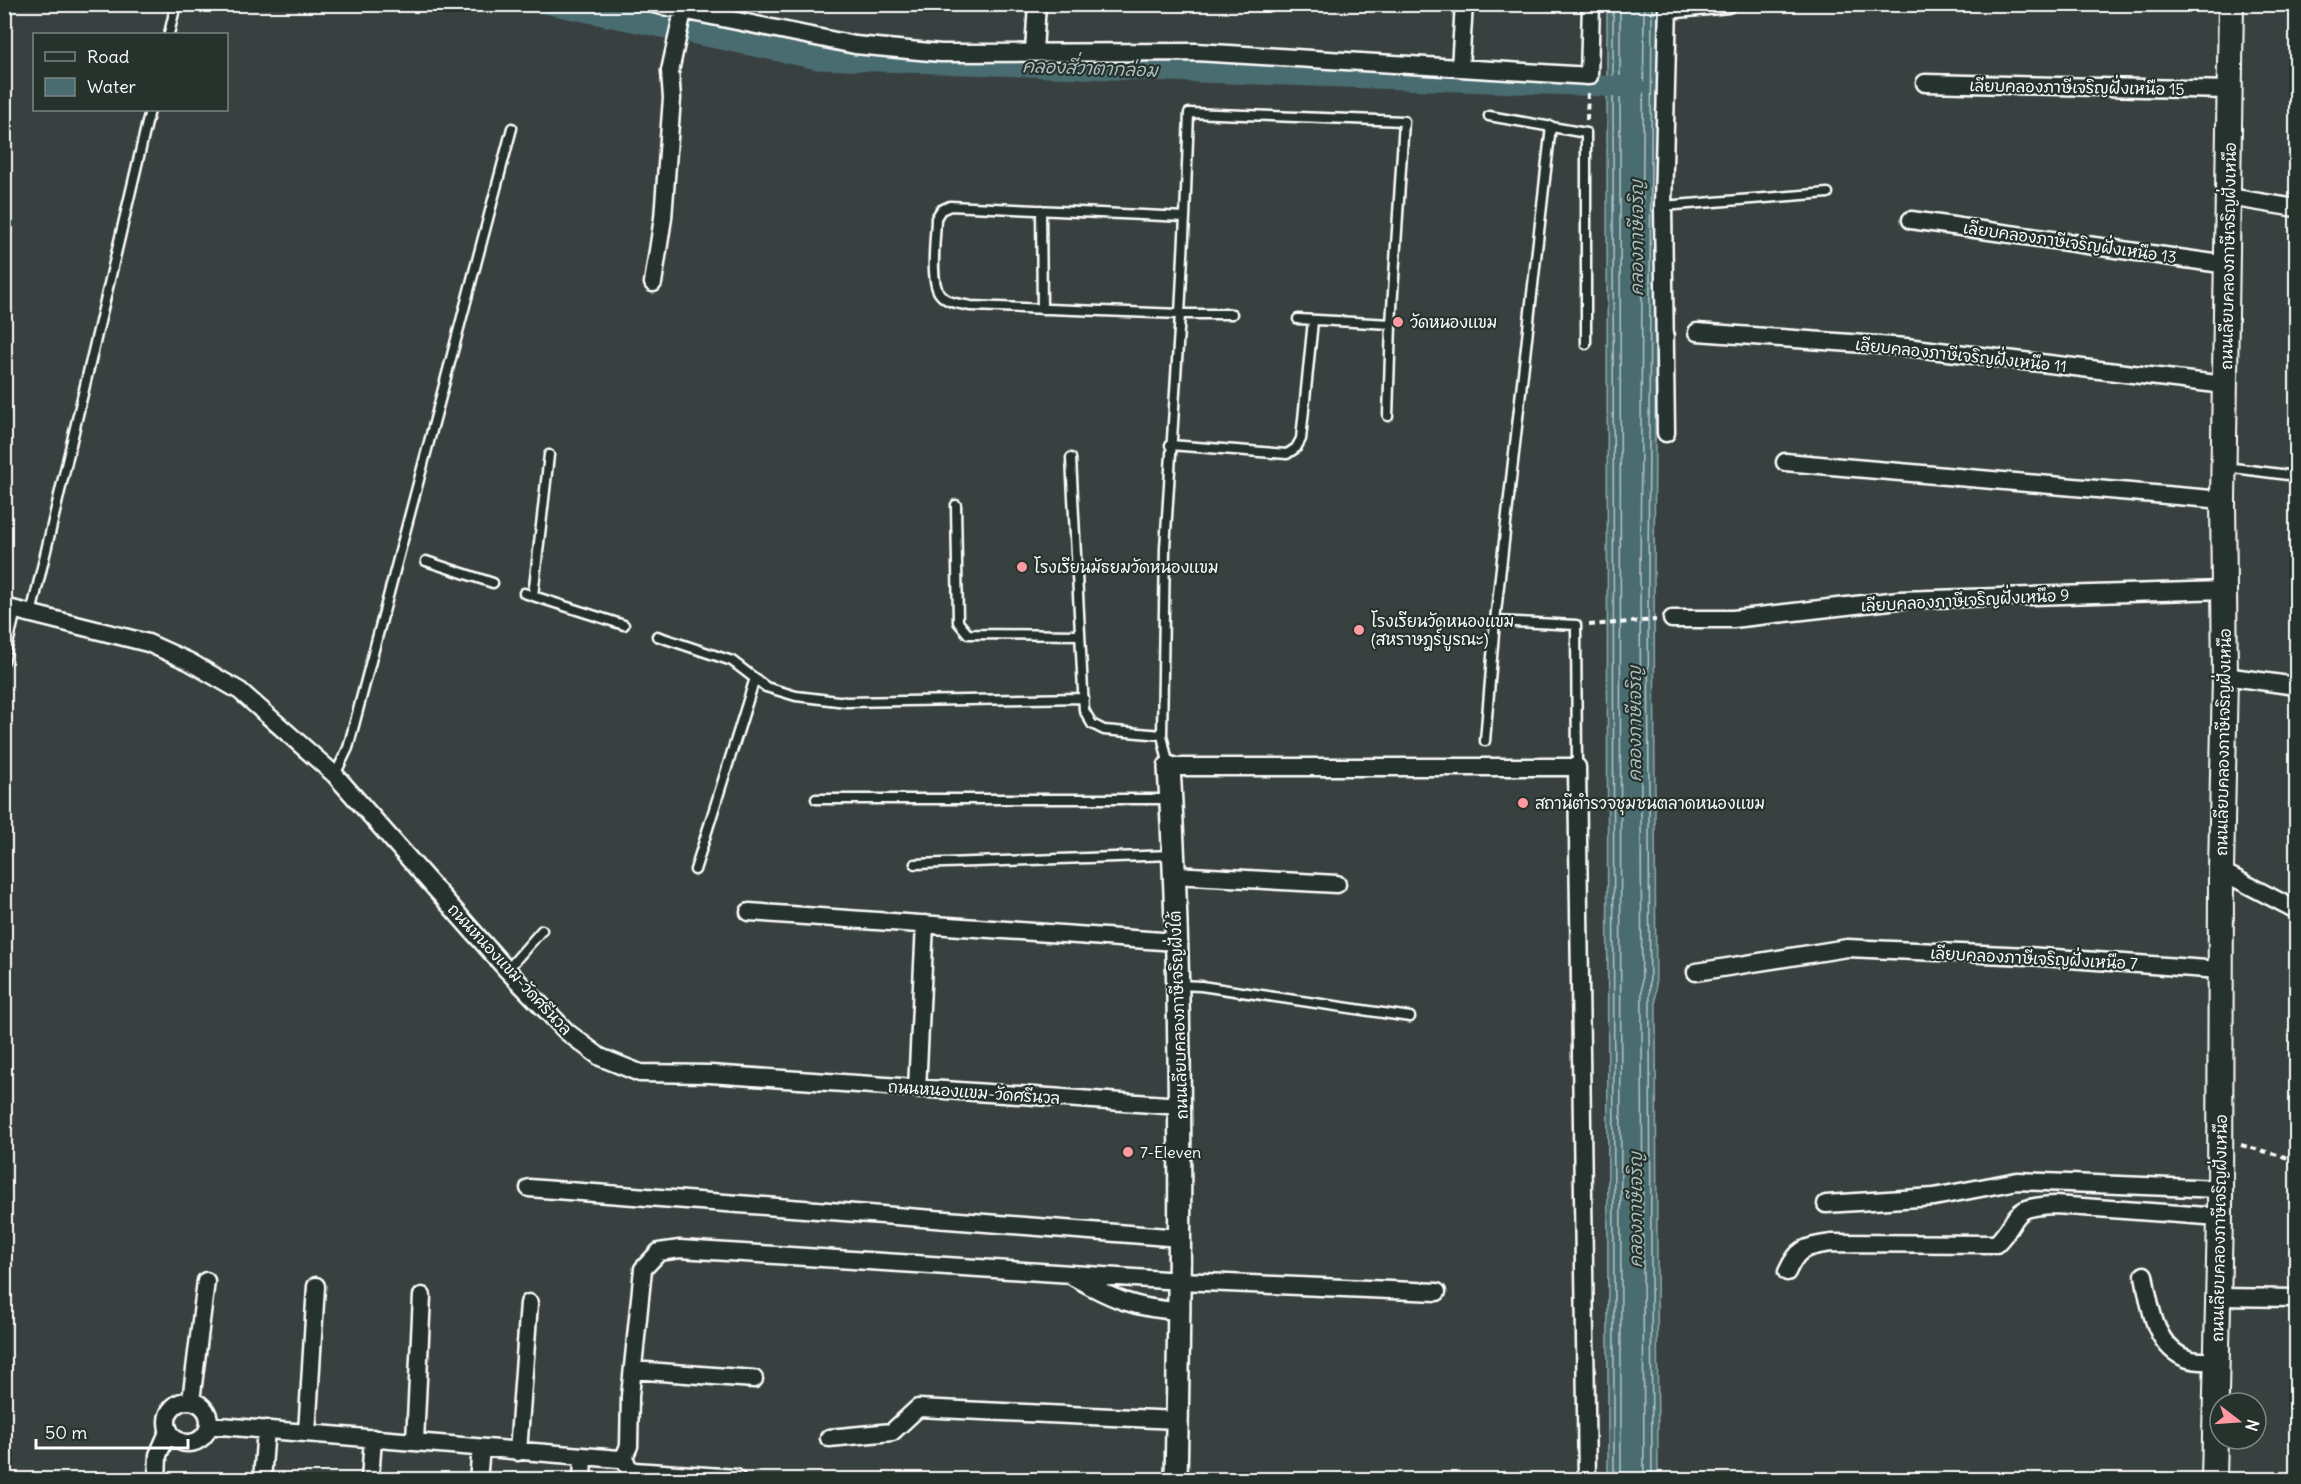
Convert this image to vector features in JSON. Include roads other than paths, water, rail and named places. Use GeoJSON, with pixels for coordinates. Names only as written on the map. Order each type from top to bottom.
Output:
{"type":"FeatureCollection","features":[{"type":"Feature","properties":{"kind":"main road","name":"ถนนเลียบคลองภาษีเจริญฝั่งเหนือ"},"geometry":{"type":"LineString","coordinates":[[2214,1479],[2220,1217],[2220,871],[2225,676],[2223,467],[2231,4]]}},
{"type":"Feature","properties":{"kind":"street"},"geometry":{"type":"LineString","coordinates":[[653,4],[855,45],[941,52],[1196,52],[1589,76],[1591,4]]}},
{"type":"Feature","properties":{"kind":"street"},"geometry":{"type":"LineString","coordinates":[[1034,51],[1037,4]]}},
{"type":"Feature","properties":{"kind":"street"},"geometry":{"type":"LineString","coordinates":[[1460,68],[1464,4]]}},
{"type":"Feature","properties":{"kind":"street"},"geometry":{"type":"LineString","coordinates":[[1666,433],[1663,206],[1668,7],[1728,4]]}},
{"type":"Feature","properties":{"kind":"street"},"geometry":{"type":"LineString","coordinates":[[653,283],[663,218],[672,98],[670,71],[683,11]]}},
{"type":"Feature","properties":{"kind":"street","name":"เลียบคลองภาษีเจริญฝั่งเหนือ 15"},"geometry":{"type":"LineString","coordinates":[[1924,83],[2230,90]]}},
{"type":"Feature","properties":{"kind":"street"},"geometry":{"type":"LineString","coordinates":[[2229,197],[2296,208]]}},
{"type":"Feature","properties":{"kind":"street","name":"เลียบคลองภาษีเจริญฝั่งเหนือ 13"},"geometry":{"type":"LineString","coordinates":[[1911,220],[2228,265]]}},
{"type":"Feature","properties":{"kind":"street","name":"เลียบคลองภาษีเจริญฝั่งเหนือ 11"},"geometry":{"type":"LineString","coordinates":[[1697,332],[1906,347],[2225,385]]}},
{"type":"Feature","properties":{"kind":"street"},"geometry":{"type":"LineString","coordinates":[[1785,462],[2223,500]]}},
{"type":"Feature","properties":{"kind":"street","name":"เลียบคลองภาษีเจริญฝั่งเหนือ 9"},"geometry":{"type":"LineString","coordinates":[[1672,619],[1733,620],[1899,600],[2224,590]]}},
{"type":"Feature","properties":{"kind":"street","name":"ถนนหนองแขม-วัดศรีนวล"},"geometry":{"type":"LineString","coordinates":[[17,610],[148,643],[190,662],[240,692],[335,775],[507,970],[567,1032],[600,1057],[640,1073],[710,1074],[1181,1106]]}},
{"type":"Feature","properties":{"kind":"street"},"geometry":{"type":"LineString","coordinates":[[2225,676],[2296,686]]}},
{"type":"Feature","properties":{"kind":"street"},"geometry":{"type":"LineString","coordinates":[[1169,766],[1576,767],[1587,1479]]}},
{"type":"Feature","properties":{"kind":"street","name":"ถนนเลียบคลองภาษีเจริญฝั่งใต้"},"geometry":{"type":"LineString","coordinates":[[1169,766],[1181,1106],[1181,1311],[1176,1479]]}},
{"type":"Feature","properties":{"kind":"street"},"geometry":{"type":"LineString","coordinates":[[1173,865],[1337,884]]}},
{"type":"Feature","properties":{"kind":"street"},"geometry":{"type":"LineString","coordinates":[[2220,871],[2296,910]]}},
{"type":"Feature","properties":{"kind":"street"},"geometry":{"type":"LineString","coordinates":[[749,912],[1176,942]]}},
{"type":"Feature","properties":{"kind":"street"},"geometry":{"type":"LineString","coordinates":[[917,1089],[924,924]]}},
{"type":"Feature","properties":{"kind":"street","name":"เลียบคลองภาษีเจริญฝั่งเหนือ 7"},"geometry":{"type":"LineString","coordinates":[[1696,972],[1847,948],[2028,956],[2220,970]]}},
{"type":"Feature","properties":{"kind":"street"},"geometry":{"type":"LineString","coordinates":[[1827,1204],[1934,1197],[2017,1181],[2220,1189]]}},
{"type":"Feature","properties":{"kind":"street"},"geometry":{"type":"LineString","coordinates":[[529,1188],[1181,1238]]}},
{"type":"Feature","properties":{"kind":"street"},"geometry":{"type":"LineString","coordinates":[[1787,1272],[1794,1255],[1807,1246],[1831,1243],[1996,1244],[2005,1235],[2013,1219],[2021,1210],[2030,1206],[2055,1205],[2220,1217]]}},
{"type":"Feature","properties":{"kind":"street"},"geometry":{"type":"LineString","coordinates":[[209,1425],[583,1458],[619,1459],[624,1457],[629,1446],[633,1371],[643,1269],[659,1252],[680,1249],[1181,1281],[1437,1292]]}},
{"type":"Feature","properties":{"kind":"street"},"geometry":{"type":"LineString","coordinates":[[1068,1274],[1122,1302],[1149,1309],[1181,1311]]}},
{"type":"Feature","properties":{"kind":"street"},"geometry":{"type":"LineString","coordinates":[[2144,1275],[2153,1321],[2175,1352],[2190,1360],[2217,1361]]}},
{"type":"Feature","properties":{"kind":"street"},"geometry":{"type":"LineString","coordinates":[[192,1401],[206,1281]]}},
{"type":"Feature","properties":{"kind":"street"},"geometry":{"type":"LineString","coordinates":[[307,1433],[316,1286]]}},
{"type":"Feature","properties":{"kind":"street"},"geometry":{"type":"LineString","coordinates":[[415,1442],[422,1296]]}},
{"type":"Feature","properties":{"kind":"street"},"geometry":{"type":"LineString","coordinates":[[2218,1297],[2296,1298]]}},
{"type":"Feature","properties":{"kind":"street"},"geometry":{"type":"LineString","coordinates":[[518,1452],[529,1303]]}},
{"type":"Feature","properties":{"kind":"street"},"geometry":{"type":"LineString","coordinates":[[633,1371],[754,1378]]}},
{"type":"Feature","properties":{"kind":"street"},"geometry":{"type":"LineString","coordinates":[[192,1401],[205,1409],[209,1425],[201,1438],[194,1442],[179,1441],[169,1430],[167,1419],[172,1408],[181,1402],[192,1401]]}},
{"type":"Feature","properties":{"kind":"street"},"geometry":{"type":"LineString","coordinates":[[829,1438],[892,1432],[918,1408],[1177,1420]]}},
{"type":"Feature","properties":{"kind":"street"},"geometry":{"type":"LineString","coordinates":[[262,1479],[266,1429]]}},
{"type":"Feature","properties":{"kind":"street"},"geometry":{"type":"LineString","coordinates":[[157,1479],[158,1455],[169,1430]]}},
{"type":"Feature","properties":{"kind":"street"},"geometry":{"type":"LineString","coordinates":[[370,1479],[373,1438]]}},
{"type":"Feature","properties":{"kind":"street"},"geometry":{"type":"LineString","coordinates":[[478,1479],[481,1448]]}},
{"type":"Feature","properties":{"kind":"street"},"geometry":{"type":"LineString","coordinates":[[624,1457],[628,1467],[634,1471],[736,1478]]}},
{"type":"Feature","properties":{"kind":"street"},"geometry":{"type":"LineString","coordinates":[[582,1479],[583,1458]]}},
{"type":"Feature","properties":{"kind":"lane"},"geometry":{"type":"LineString","coordinates":[[169,33],[176,4]]}},
{"type":"Feature","properties":{"kind":"lane"},"geometry":{"type":"LineString","coordinates":[[4,661],[150,111]]}},
{"type":"Feature","properties":{"kind":"lane"},"geometry":{"type":"LineString","coordinates":[[1169,766],[1162,735],[1170,445],[1180,314],[1189,113],[1404,121],[1391,324],[1388,416]]}},
{"type":"Feature","properties":{"kind":"lane"},"geometry":{"type":"LineString","coordinates":[[1488,116],[1586,132],[1586,344]]}},
{"type":"Feature","properties":{"kind":"lane"},"geometry":{"type":"LineString","coordinates":[[1485,741],[1495,621],[1551,126]]}},
{"type":"Feature","properties":{"kind":"lane"},"geometry":{"type":"LineString","coordinates":[[335,775],[348,748],[512,128]]}},
{"type":"Feature","properties":{"kind":"lane"},"geometry":{"type":"LineString","coordinates":[[1663,206],[1828,193]]}},
{"type":"Feature","properties":{"kind":"lane"},"geometry":{"type":"LineString","coordinates":[[1185,217],[950,206],[940,210],[936,218],[934,284],[940,294],[950,301],[971,306],[1232,314]]}},
{"type":"Feature","properties":{"kind":"lane"},"geometry":{"type":"LineString","coordinates":[[1041,210],[1042,309]]}},
{"type":"Feature","properties":{"kind":"lane"},"geometry":{"type":"LineString","coordinates":[[1298,320],[1391,324]]}},
{"type":"Feature","properties":{"kind":"lane"},"geometry":{"type":"LineString","coordinates":[[1170,445],[1287,454],[1296,448],[1301,439],[1313,321]]}},
{"type":"Feature","properties":{"kind":"lane"},"geometry":{"type":"LineString","coordinates":[[533,596],[549,455]]}},
{"type":"Feature","properties":{"kind":"lane"},"geometry":{"type":"LineString","coordinates":[[1071,458],[1084,710],[1092,724],[1104,730],[1162,735]]}},
{"type":"Feature","properties":{"kind":"lane"},"geometry":{"type":"LineString","coordinates":[[2223,467],[2296,476]]}},
{"type":"Feature","properties":{"kind":"lane"},"geometry":{"type":"LineString","coordinates":[[956,505],[958,622],[968,634],[1080,635]]}},
{"type":"Feature","properties":{"kind":"lane"},"geometry":{"type":"LineString","coordinates":[[426,561],[493,583]]}},
{"type":"Feature","properties":{"kind":"lane"},"geometry":{"type":"LineString","coordinates":[[524,593],[624,625]]}},
{"type":"Feature","properties":{"kind":"lane"},"geometry":{"type":"LineString","coordinates":[[1495,621],[1576,625],[1576,767]]}},
{"type":"Feature","properties":{"kind":"lane"},"geometry":{"type":"LineString","coordinates":[[657,636],[732,661],[766,687],[796,696],[846,702],[1084,698]]}},
{"type":"Feature","properties":{"kind":"lane"},"geometry":{"type":"LineString","coordinates":[[695,870],[755,678]]}},
{"type":"Feature","properties":{"kind":"lane"},"geometry":{"type":"LineString","coordinates":[[816,799],[1171,799]]}},
{"type":"Feature","properties":{"kind":"lane"},"geometry":{"type":"LineString","coordinates":[[915,864],[1173,865]]}},
{"type":"Feature","properties":{"kind":"lane"},"geometry":{"type":"LineString","coordinates":[[507,970],[542,930]]}},
{"type":"Feature","properties":{"kind":"lane"},"geometry":{"type":"LineString","coordinates":[[1177,985],[1201,986],[1410,1017]]}},
{"type":"Feature","properties":{"kind":"water","name":"คลองภาษีเจริญ"},"geometry":{"type":"Polygon","coordinates":[[[1607,5],[1658,5],[1654,578],[1658,1480],[1608,1479],[1607,5]]]}},
{"type":"Feature","properties":{"kind":"waterway","name":"คลองสี่วาตากล่อม"},"geometry":{"type":"LineString","coordinates":[[549,4],[818,59],[1635,87]]}},
{"type":"Feature","properties":{"kind":"place","name":"วัดหนองแขม"},"geometry":{"type":"Point","coordinates":[1398,322]}},
{"type":"Feature","properties":{"kind":"place","name":"โรงเรียนมัธยมวัดหนองแขม"},"geometry":{"type":"Point","coordinates":[1022,567]}},
{"type":"Feature","properties":{"kind":"place","name":"โรงเรียนวัดหนองแขม (สหราษฎร์บูรณะ)"},"geometry":{"type":"Point","coordinates":[1359,630]}},
{"type":"Feature","properties":{"kind":"place","name":"สถานีตำรวจชุมชนตลาดหนองแขม"},"geometry":{"type":"Point","coordinates":[1523,803]}},
{"type":"Feature","properties":{"kind":"place","name":"7-Eleven"},"geometry":{"type":"Point","coordinates":[1128,1152]}}]}
